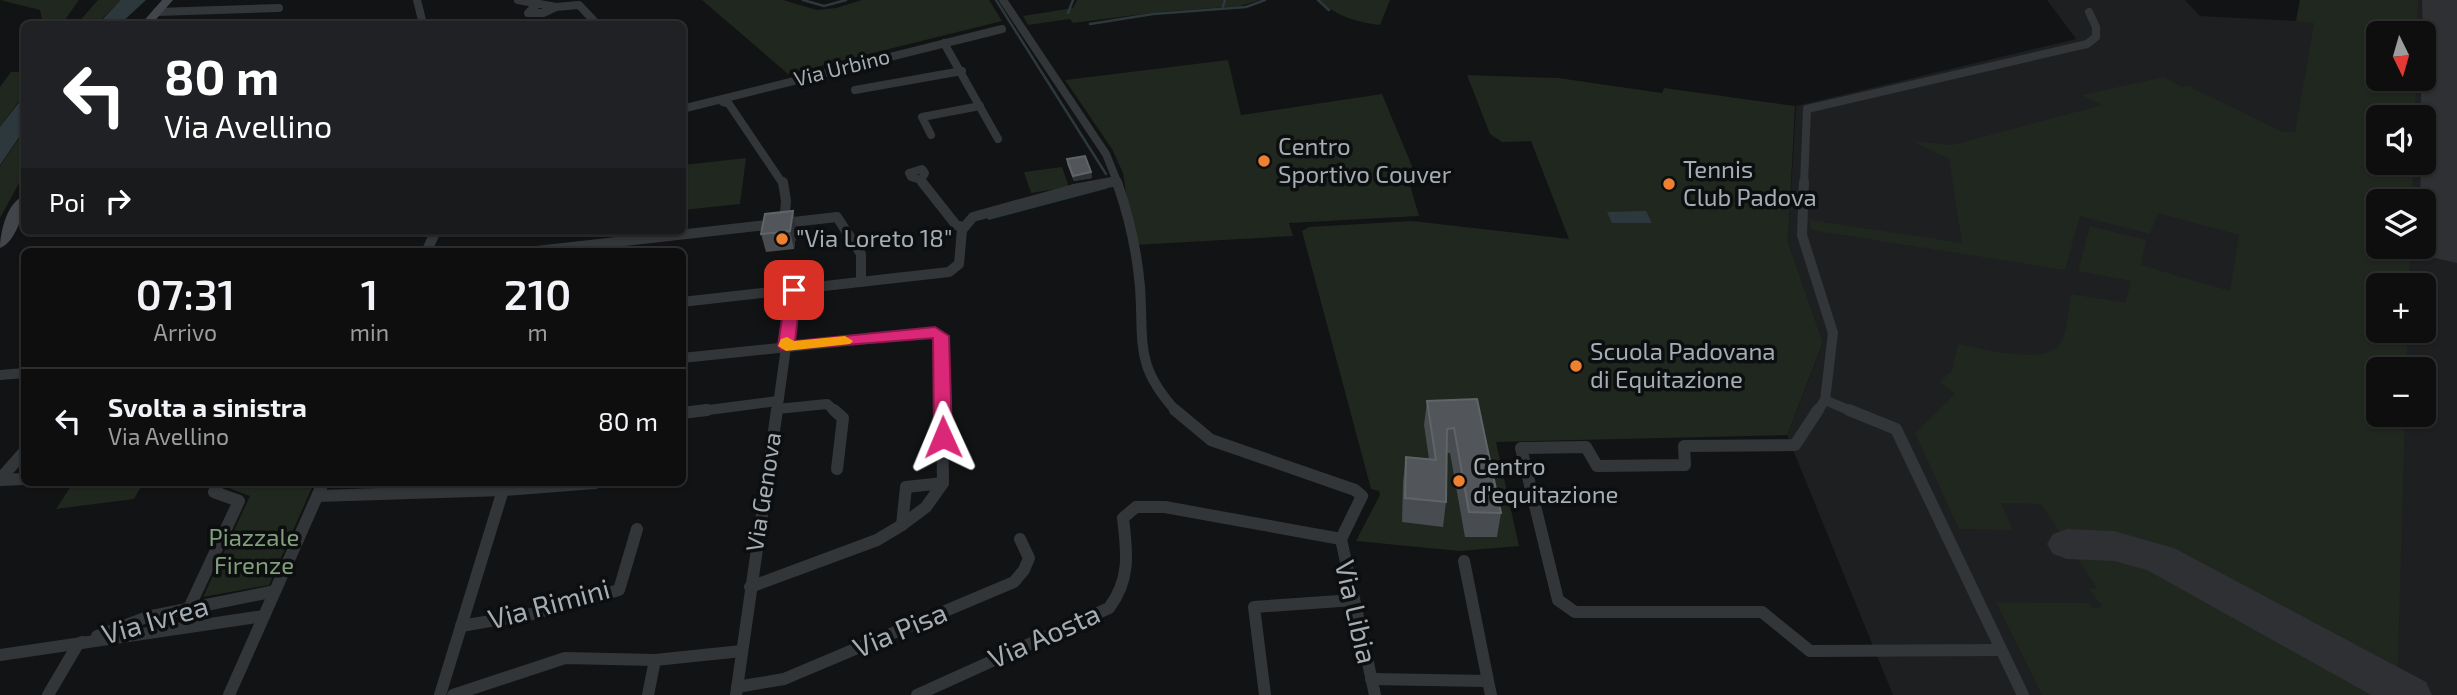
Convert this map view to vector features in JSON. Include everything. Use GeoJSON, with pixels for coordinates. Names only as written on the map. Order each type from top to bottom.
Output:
{"type":"FeatureCollection","features":[{"type":"Feature","properties":{"kind":"main road"},"geometry":{"type":"LineString","coordinates":[[149,21],[168,0]]}},
{"type":"Feature","properties":{"kind":"main road"},"geometry":{"type":"LineString","coordinates":[[0,244],[21,206]]}},
{"type":"Feature","properties":{"kind":"street"},"geometry":{"type":"LineString","coordinates":[[518,0],[556,7],[579,5],[594,21]]}},
{"type":"Feature","properties":{"kind":"street"},"geometry":{"type":"LineString","coordinates":[[686,302],[949,272],[959,264],[963,226],[973,217],[987,211],[1116,181],[1105,154],[1003,0]]}},
{"type":"Feature","properties":{"kind":"street"},"geometry":{"type":"LineString","coordinates":[[421,1],[423,21]]}},
{"type":"Feature","properties":{"kind":"street"},"geometry":{"type":"LineString","coordinates":[[537,4],[528,13],[544,13],[556,7]]}},
{"type":"Feature","properties":{"kind":"street"},"geometry":{"type":"LineString","coordinates":[[157,12],[279,8]]}},
{"type":"Feature","properties":{"kind":"street"},"geometry":{"type":"LineString","coordinates":[[2001,650],[1810,651],[1762,612],[1575,612],[1558,600],[1521,448],[1586,447],[1597,466],[1685,465],[1684,446],[1795,445],[1825,400],[1833,333],[1802,235],[1807,109],[2087,44],[2096,37],[2096,27],[2089,12]]}},
{"type":"Feature","properties":{"kind":"street","name":"Via Urbino"},"geometry":{"type":"LineString","coordinates":[[686,108],[723,102],[808,77],[1002,29]]}},
{"type":"Feature","properties":{"kind":"street"},"geometry":{"type":"LineString","coordinates":[[944,43],[998,139]]}},
{"type":"Feature","properties":{"kind":"street"},"geometry":{"type":"LineString","coordinates":[[855,90],[962,71]]}},
{"type":"Feature","properties":{"kind":"street"},"geometry":{"type":"LineString","coordinates":[[723,102],[729,104],[783,182],[786,201],[784,223]]}},
{"type":"Feature","properties":{"kind":"street"},"geometry":{"type":"LineString","coordinates":[[910,119],[980,106]]}},
{"type":"Feature","properties":{"kind":"street"},"geometry":{"type":"LineString","coordinates":[[922,117],[931,135]]}},
{"type":"Feature","properties":{"kind":"street"},"geometry":{"type":"LineString","coordinates":[[921,180],[956,225],[963,226]]}},
{"type":"Feature","properties":{"kind":"street","name":"Via Libia"},"geometry":{"type":"LineString","coordinates":[[1116,181],[1136,263],[1143,358],[1156,382],[1181,416],[1193,430],[1211,440],[1361,495],[1341,539],[1375,695]]}},
{"type":"Feature","properties":{"kind":"street"},"geometry":{"type":"LineString","coordinates":[[590,248],[837,217],[861,254],[861,282]]}},
{"type":"Feature","properties":{"kind":"street","name":"Via Genova"},"geometry":{"type":"LineString","coordinates":[[736,691],[794,290]]}},
{"type":"Feature","properties":{"kind":"street"},"geometry":{"type":"LineString","coordinates":[[686,358],[935,332],[941,336],[943,483],[932,502],[919,515],[877,540],[750,587]]}},
{"type":"Feature","properties":{"kind":"street"},"geometry":{"type":"LineString","coordinates":[[0,375],[21,373]]}},
{"type":"Feature","properties":{"kind":"street"},"geometry":{"type":"LineString","coordinates":[[1825,400],[1896,429],[2023,695]]}},
{"type":"Feature","properties":{"kind":"street"},"geometry":{"type":"LineString","coordinates":[[686,413],[827,404],[843,418],[837,468]]}},
{"type":"Feature","properties":{"kind":"street"},"geometry":{"type":"LineString","coordinates":[[4,480],[21,456]]}},
{"type":"Feature","properties":{"kind":"street"},"geometry":{"type":"LineString","coordinates":[[902,525],[906,487],[943,483]]}},
{"type":"Feature","properties":{"kind":"street"},"geometry":{"type":"LineString","coordinates":[[190,606],[239,501],[214,492],[217,486]]}},
{"type":"Feature","properties":{"kind":"street"},"geometry":{"type":"LineString","coordinates":[[229,695],[320,489],[543,486]]}},
{"type":"Feature","properties":{"kind":"street"},"geometry":{"type":"LineString","coordinates":[[440,695],[508,488]]}},
{"type":"Feature","properties":{"kind":"street","name":"Via Aosta"},"geometry":{"type":"LineString","coordinates":[[917,695],[1109,608],[1120,596],[1126,581],[1123,517],[1136,507],[1165,506],[1341,539]]}},
{"type":"Feature","properties":{"kind":"street","name":"Via Rimini"},"geometry":{"type":"LineString","coordinates":[[461,626],[531,614],[619,590],[637,529]]}},
{"type":"Feature","properties":{"kind":"street","name":"Via Pisa"},"geometry":{"type":"LineString","coordinates":[[736,691],[783,679],[1014,582],[1024,570],[1029,558],[1020,539]]}},
{"type":"Feature","properties":{"kind":"street"},"geometry":{"type":"LineString","coordinates":[[1371,679],[1489,688],[1464,561]]}},
{"type":"Feature","properties":{"kind":"street","name":"Via Ivrea"},"geometry":{"type":"LineString","coordinates":[[48,695],[78,643],[148,617],[190,606],[275,591]]}},
{"type":"Feature","properties":{"kind":"street"},"geometry":{"type":"LineString","coordinates":[[1265,695],[1254,607],[1354,600]]}},
{"type":"Feature","properties":{"kind":"street","name":"Via Ivrea"},"geometry":{"type":"LineString","coordinates":[[0,656],[264,615]]}},
{"type":"Feature","properties":{"kind":"street"},"geometry":{"type":"LineString","coordinates":[[453,695],[565,658],[655,660],[742,651]]}},
{"type":"Feature","properties":{"kind":"street"},"geometry":{"type":"LineString","coordinates":[[648,695],[655,660]]}},
{"type":"Feature","properties":{"kind":"shaded area"},"geometry":{"type":"Polygon","coordinates":[[[121,0],[146,0],[123,21],[101,21],[121,0]]]}},
{"type":"Feature","properties":{"kind":"shaded area"},"geometry":{"type":"Polygon","coordinates":[[[2047,0],[2185,0],[2200,16],[2296,21],[2300,0],[2457,0],[2457,695],[1893,695],[1787,435],[1823,344],[1788,242],[1796,106],[2076,39],[2047,0]]]}},
{"type":"Feature","properties":{"kind":"shaded area"},"geometry":{"type":"Polygon","coordinates":[[[21,100],[21,134],[0,165],[0,127],[21,100]]]}},
{"type":"Feature","properties":{"kind":"shaded area"},"geometry":{"type":"Polygon","coordinates":[[[1646,211],[1652,223],[1612,223],[1607,212],[1646,211]]]}},
{"type":"Feature","properties":{"kind":"green space"},"geometry":{"type":"Polygon","coordinates":[[[0,0],[79,0],[64,21],[42,21],[40,10],[0,0]]]}},
{"type":"Feature","properties":{"kind":"green space"},"geometry":{"type":"Polygon","coordinates":[[[98,0],[122,0],[99,21],[80,21],[98,0]]]}},
{"type":"Feature","properties":{"kind":"green space"},"geometry":{"type":"Polygon","coordinates":[[[702,0],[783,0],[817,10],[836,8],[862,0],[989,0],[1002,21],[788,74],[702,0]]]}},
{"type":"Feature","properties":{"kind":"green space"},"geometry":{"type":"Polygon","coordinates":[[[1077,0],[1260,0],[1240,6],[1159,12],[1073,23],[1070,19],[1028,25],[1023,16],[1073,8],[1077,0]]]}},
{"type":"Feature","properties":{"kind":"green space"},"geometry":{"type":"Polygon","coordinates":[[[1318,0],[1390,0],[1380,25],[1347,17],[1318,0]]]}},
{"type":"Feature","properties":{"kind":"green space"},"geometry":{"type":"Polygon","coordinates":[[[2300,0],[2418,0],[2417,21],[2366,21],[2366,91],[2416,91],[2415,105],[2366,105],[2366,175],[2413,175],[2412,189],[2366,189],[2366,259],[2410,259],[2409,273],[2366,273],[2366,343],[2407,343],[2407,357],[2366,357],[2366,427],[2405,427],[2397,695],[2042,695],[1996,602],[2088,603],[2093,609],[2102,606],[2089,589],[2097,588],[2041,504],[2001,503],[2013,530],[1959,529],[1915,433],[1955,394],[1939,382],[1952,371],[1958,344],[2013,354],[2043,353],[2054,349],[2061,342],[2071,294],[2125,303],[2131,281],[2078,271],[2090,226],[2146,240],[2141,265],[2230,291],[2239,235],[2158,213],[2150,234],[2080,216],[2065,270],[1811,230],[1810,220],[1962,243],[1949,159],[1912,141],[1952,145],[2102,105],[2082,95],[2164,77],[2283,132],[2295,132],[2314,23],[2296,21],[2300,0]]]}},
{"type":"Feature","properties":{"kind":"green space","name":"Centro Sportivo Couver"},"geometry":{"type":"Polygon","coordinates":[[[1228,60],[1241,115],[1382,94],[1419,183],[1410,185],[1419,216],[1289,223],[1293,236],[1134,245],[1123,173],[1112,149],[1065,80],[1228,60]]]}},
{"type":"Feature","properties":{"kind":"green space"},"geometry":{"type":"Polygon","coordinates":[[[11,72],[21,72],[21,98],[0,127],[0,87],[11,72]]]}},
{"type":"Feature","properties":{"kind":"green space","name":"Scuola Padovana di Equitazione"},"geometry":{"type":"Polygon","coordinates":[[[1467,75],[1558,78],[1662,93],[1664,88],[1795,106],[1788,242],[1823,343],[1787,435],[1496,442],[1519,546],[1460,551],[1356,541],[1380,495],[1379,491],[1371,489],[1302,231],[1309,227],[1412,221],[1569,239],[1531,141],[1502,142],[1490,134],[1467,75]]]}},
{"type":"Feature","properties":{"kind":"green space"},"geometry":{"type":"Polygon","coordinates":[[[21,135],[21,180],[0,218],[0,166],[21,135]]]}},
{"type":"Feature","properties":{"kind":"green space"},"geometry":{"type":"Polygon","coordinates":[[[746,158],[740,204],[686,210],[686,165],[746,158]]]}},
{"type":"Feature","properties":{"kind":"green space"},"geometry":{"type":"Polygon","coordinates":[[[1062,167],[1069,187],[1031,193],[1024,172],[1062,167]]]}},
{"type":"Feature","properties":{"kind":"green space"},"geometry":{"type":"Polygon","coordinates":[[[71,486],[141,486],[134,499],[56,509],[71,486]]]}},
{"type":"Feature","properties":{"kind":"green space","name":"Piazzale Firenze"},"geometry":{"type":"Polygon","coordinates":[[[313,486],[269,585],[203,597],[250,496],[229,488],[313,486]]]}},
{"type":"Feature","properties":{"kind":"building"},"geometry":{"type":"Polygon","coordinates":[[[1085,156],[1091,172],[1073,176],[1067,159],[1085,156]]]}},
{"type":"Feature","properties":{"kind":"building"},"geometry":{"type":"Polygon","coordinates":[[[793,211],[790,231],[761,234],[765,214],[793,211]]]}},
{"type":"Feature","properties":{"kind":"building"},"geometry":{"type":"Polygon","coordinates":[[[1477,399],[1501,513],[1469,512],[1454,428],[1447,429],[1446,502],[1405,498],[1406,457],[1436,460],[1427,401],[1477,399]]]}},
{"type":"Feature","properties":{"kind":"waterway"},"geometry":{"type":"LineString","coordinates":[[803,0],[824,6],[846,0]]}},
{"type":"Feature","properties":{"kind":"waterway"},"geometry":{"type":"LineString","coordinates":[[996,0],[1106,174]]}},
{"type":"Feature","properties":{"kind":"waterway"},"geometry":{"type":"LineString","coordinates":[[1068,13],[1073,0]]}},
{"type":"Feature","properties":{"kind":"waterway"},"geometry":{"type":"LineString","coordinates":[[1223,7],[1225,0]]}},
{"type":"Feature","properties":{"kind":"waterway"},"geometry":{"type":"LineString","coordinates":[[1090,24],[1153,14],[1246,7],[1265,0]]}},
{"type":"Feature","properties":{"kind":"waterway"},"geometry":{"type":"LineString","coordinates":[[1318,0],[1329,10]]}},
{"type":"Feature","properties":{"kind":"waterway"},"geometry":{"type":"LineString","coordinates":[[989,218],[1106,187]]}},
{"type":"Feature","properties":{"kind":"taxiway"},"geometry":{"type":"LineString","coordinates":[[2067,544],[2114,546],[2160,559],[2410,695]]}},
{"type":"Feature","properties":{"kind":"runway"},"geometry":{"type":"LineString","coordinates":[[2450,0],[2457,241]]}},
{"type":"Feature","properties":{"kind":"slow traffic"},"geometry":{"type":"LineString","coordinates":[[787,342],[786,346],[845,341]]}},
{"type":"Feature","properties":{"kind":"place","name":"Centro Sportivo Couver"},"geometry":{"type":"Point","coordinates":[1264,161]}},
{"type":"Feature","properties":{"kind":"place","name":"Tennis Club Padova"},"geometry":{"type":"Point","coordinates":[1669,184]}},
{"type":"Feature","properties":{"kind":"place","name":"\"Via Loreto 18\""},"geometry":{"type":"Point","coordinates":[782,239]}},
{"type":"Feature","properties":{"kind":"place","name":"Scuola Padovana di Equitazione"},"geometry":{"type":"Point","coordinates":[1576,366]}},
{"type":"Feature","properties":{"kind":"place","name":"Centro d'equitazione"},"geometry":{"type":"Point","coordinates":[1459,481]}},
{"type":"Feature","properties":{"kind":"route"},"geometry":{"type":"LineString","coordinates":[[794,290],[786,346],[935,332],[941,336],[943,437]]}}]}
